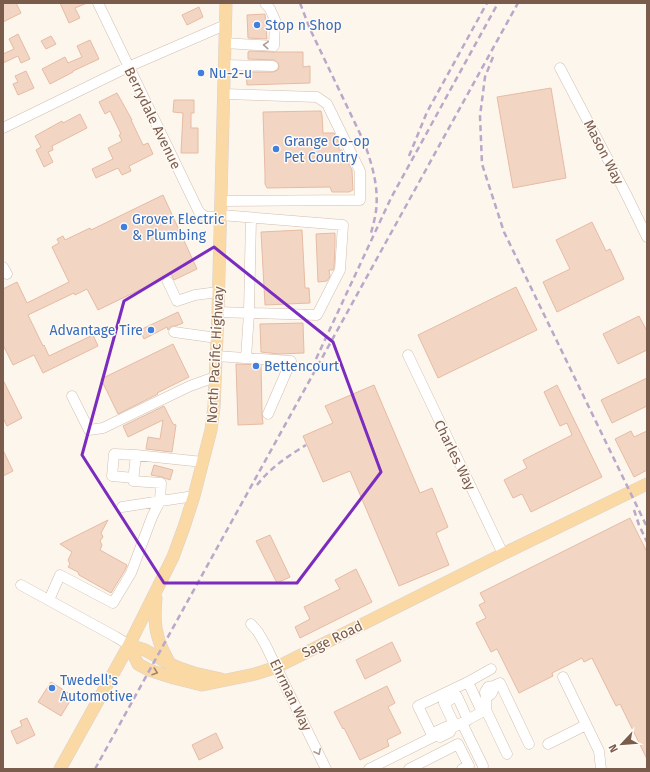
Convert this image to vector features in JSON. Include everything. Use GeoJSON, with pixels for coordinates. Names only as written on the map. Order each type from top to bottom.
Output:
{"type":"FeatureCollection","features":[{"type":"Feature","properties":{"kind":"main road","name":"North Pacific Highway"},"geometry":{"type":"LineString","coordinates":[[60,769],[129,645],[173,557],[194,496],[212,430],[218,312],[226,3]]}},
{"type":"Feature","properties":{"kind":"main road","name":"Sage Road"},"geometry":{"type":"LineString","coordinates":[[129,645],[138,664],[149,670],[202,685],[255,674],[277,667],[647,484]]}},
{"type":"Feature","properties":{"kind":"main road"},"geometry":{"type":"LineString","coordinates":[[156,590],[155,614],[158,636],[170,664]]}},
{"type":"Feature","properties":{"kind":"main road"},"geometry":{"type":"LineString","coordinates":[[129,645],[146,650],[182,669],[225,680]]}},
{"type":"Feature","properties":{"kind":"street","name":"Berrydale Avenue"},"geometry":{"type":"LineString","coordinates":[[98,3],[199,212],[206,217],[221,216],[342,225],[340,270],[317,315],[249,313]]}},
{"type":"Feature","properties":{"kind":"street"},"geometry":{"type":"LineString","coordinates":[[225,42],[274,46],[275,20],[270,9],[265,3]]}},
{"type":"Feature","properties":{"kind":"street"},"geometry":{"type":"LineString","coordinates":[[3,128],[128,67],[225,25]]}},
{"type":"Feature","properties":{"kind":"street"},"geometry":{"type":"LineString","coordinates":[[224,65],[273,66]]}},
{"type":"Feature","properties":{"kind":"street","name":"Mason Way"},"geometry":{"type":"LineString","coordinates":[[560,68],[647,237]]}},
{"type":"Feature","properties":{"kind":"street"},"geometry":{"type":"LineString","coordinates":[[221,200],[360,200],[360,171],[327,104],[317,97],[224,94]]}},
{"type":"Feature","properties":{"kind":"street"},"geometry":{"type":"LineString","coordinates":[[246,358],[249,313],[251,218]]}},
{"type":"Feature","properties":{"kind":"street"},"geometry":{"type":"LineString","coordinates":[[168,282],[177,301],[195,295],[218,292]]}},
{"type":"Feature","properties":{"kind":"street"},"geometry":{"type":"LineString","coordinates":[[218,312],[249,313]]}},
{"type":"Feature","properties":{"kind":"street"},"geometry":{"type":"LineString","coordinates":[[174,332],[217,338]]}},
{"type":"Feature","properties":{"kind":"street","name":"Charles Way"},"geometry":{"type":"LineString","coordinates":[[408,355],[503,554]]}},
{"type":"Feature","properties":{"kind":"street"},"geometry":{"type":"LineString","coordinates":[[216,356],[291,360],[268,414]]}},
{"type":"Feature","properties":{"kind":"street"},"geometry":{"type":"LineString","coordinates":[[72,396],[89,430],[102,428],[190,386],[215,377]]}},
{"type":"Feature","properties":{"kind":"street"},"geometry":{"type":"LineString","coordinates":[[134,478],[112,476],[114,454],[204,462]]}},
{"type":"Feature","properties":{"kind":"street"},"geometry":{"type":"LineString","coordinates":[[49,600],[60,575],[113,603],[131,572],[152,517],[160,501],[161,483],[133,481],[136,456]]}},
{"type":"Feature","properties":{"kind":"street"},"geometry":{"type":"LineString","coordinates":[[122,507],[194,496]]}},
{"type":"Feature","properties":{"kind":"street"},"geometry":{"type":"LineString","coordinates":[[21,585],[129,645]]}},
{"type":"Feature","properties":{"kind":"street","name":"Ehrman Way"},"geometry":{"type":"LineString","coordinates":[[251,624],[258,632],[277,667],[326,769]]}},
{"type":"Feature","properties":{"kind":"street"},"geometry":{"type":"LineString","coordinates":[[435,736],[418,706],[491,669]]}},
{"type":"Feature","properties":{"kind":"street"},"geometry":{"type":"LineString","coordinates":[[563,677],[599,751],[601,769]]}},
{"type":"Feature","properties":{"kind":"street"},"geometry":{"type":"LineString","coordinates":[[468,682],[506,754]]}},
{"type":"Feature","properties":{"kind":"street"},"geometry":{"type":"LineString","coordinates":[[484,712],[486,697],[491,695],[494,691],[494,686],[500,683],[529,744]]}},
{"type":"Feature","properties":{"kind":"street"},"geometry":{"type":"LineString","coordinates":[[369,769],[435,736],[440,737],[450,732],[459,724],[484,712]]}},
{"type":"Feature","properties":{"kind":"street"},"geometry":{"type":"LineString","coordinates":[[459,724],[483,766]]}},
{"type":"Feature","properties":{"kind":"street"},"geometry":{"type":"LineString","coordinates":[[548,744],[586,725]]}},
{"type":"Feature","properties":{"kind":"street"},"geometry":{"type":"LineString","coordinates":[[409,769],[458,744],[468,766],[462,769]]}},
{"type":"Feature","properties":{"kind":"highlighted area"},"geometry":{"type":"Polygon","coordinates":[[[214,247],[333,342],[381,472],[297,583],[164,583],[82,455],[124,301],[214,247]]]}},
{"type":"Feature","properties":{"kind":"building"},"geometry":{"type":"Polygon","coordinates":[[[3,3],[16,3],[21,13],[3,22],[3,3]]]}},
{"type":"Feature","properties":{"kind":"building"},"geometry":{"type":"Polygon","coordinates":[[[60,3],[87,3],[75,8],[80,18],[69,23],[60,3]]]}},
{"type":"Feature","properties":{"kind":"building"},"geometry":{"type":"Polygon","coordinates":[[[199,7],[203,17],[187,25],[182,15],[199,7]]]}},
{"type":"Feature","properties":{"kind":"building"},"geometry":{"type":"Polygon","coordinates":[[[265,14],[267,39],[248,38],[247,15],[265,14]]]}},
{"type":"Feature","properties":{"kind":"building"},"geometry":{"type":"Polygon","coordinates":[[[18,34],[30,59],[21,63],[18,56],[3,63],[3,54],[14,49],[9,39],[18,34]]]}},
{"type":"Feature","properties":{"kind":"building"},"geometry":{"type":"Polygon","coordinates":[[[51,36],[56,44],[46,49],[41,41],[51,36]]]}},
{"type":"Feature","properties":{"kind":"building"},"geometry":{"type":"Polygon","coordinates":[[[90,40],[99,59],[50,84],[42,69],[65,57],[68,63],[82,57],[77,46],[90,40]]]}},
{"type":"Feature","properties":{"kind":"building"},"geometry":{"type":"Polygon","coordinates":[[[249,51],[303,52],[303,67],[310,66],[310,83],[247,85],[246,72],[273,72],[278,70],[279,67],[278,63],[274,60],[248,59],[249,51]]]}},
{"type":"Feature","properties":{"kind":"building"},"geometry":{"type":"Polygon","coordinates":[[[26,71],[34,88],[18,95],[13,84],[18,82],[15,76],[26,71]]]}},
{"type":"Feature","properties":{"kind":"building"},"geometry":{"type":"Polygon","coordinates":[[[551,88],[566,178],[513,188],[497,97],[551,88]]]}},
{"type":"Feature","properties":{"kind":"building"},"geometry":{"type":"Polygon","coordinates":[[[117,93],[132,120],[143,145],[148,143],[153,154],[129,166],[131,171],[122,175],[118,168],[96,178],[92,169],[113,159],[108,148],[122,141],[119,135],[121,134],[110,111],[105,114],[99,102],[117,93]]]}},
{"type":"Feature","properties":{"kind":"building"},"geometry":{"type":"Polygon","coordinates":[[[174,100],[194,100],[194,113],[191,113],[191,128],[198,128],[198,153],[181,153],[183,113],[173,112],[174,100]]]}},
{"type":"Feature","properties":{"kind":"building"},"geometry":{"type":"Polygon","coordinates":[[[321,111],[323,133],[334,133],[339,143],[339,150],[342,150],[352,170],[353,190],[349,192],[332,192],[330,187],[267,188],[265,184],[263,112],[321,111]]]}},
{"type":"Feature","properties":{"kind":"building"},"geometry":{"type":"Polygon","coordinates":[[[80,114],[87,128],[52,146],[53,150],[48,152],[53,162],[44,167],[36,150],[41,147],[35,136],[62,121],[63,123],[80,114]]]}},
{"type":"Feature","properties":{"kind":"building"},"geometry":{"type":"Polygon","coordinates":[[[163,195],[197,269],[174,280],[171,274],[166,276],[98,310],[87,289],[75,295],[74,293],[28,315],[49,356],[93,335],[98,346],[43,373],[34,355],[13,365],[3,345],[3,289],[17,282],[27,303],[69,282],[52,247],[59,243],[57,239],[63,236],[65,240],[90,228],[91,230],[163,195]]]}},
{"type":"Feature","properties":{"kind":"building"},"geometry":{"type":"Polygon","coordinates":[[[592,222],[606,251],[610,249],[624,279],[557,312],[543,282],[570,269],[556,240],[592,222]]]}},
{"type":"Feature","properties":{"kind":"building"},"geometry":{"type":"Polygon","coordinates":[[[302,230],[305,288],[309,288],[310,303],[265,305],[261,232],[302,230]]]}},
{"type":"Feature","properties":{"kind":"building"},"geometry":{"type":"Polygon","coordinates":[[[335,233],[334,268],[333,270],[329,270],[330,276],[327,281],[318,282],[316,234],[335,233]]]}},
{"type":"Feature","properties":{"kind":"building"},"geometry":{"type":"Polygon","coordinates":[[[516,287],[537,330],[438,378],[418,335],[516,287]]]}},
{"type":"Feature","properties":{"kind":"building"},"geometry":{"type":"Polygon","coordinates":[[[178,312],[183,323],[176,326],[171,326],[168,330],[167,327],[144,339],[140,330],[178,312]]]}},
{"type":"Feature","properties":{"kind":"building"},"geometry":{"type":"Polygon","coordinates":[[[639,316],[647,331],[647,350],[618,364],[603,334],[639,316]]]}},
{"type":"Feature","properties":{"kind":"building"},"geometry":{"type":"Polygon","coordinates":[[[303,323],[304,353],[279,354],[261,352],[260,324],[303,323]]]}},
{"type":"Feature","properties":{"kind":"building"},"geometry":{"type":"Polygon","coordinates":[[[173,344],[189,377],[118,414],[101,379],[173,344]]]}},
{"type":"Feature","properties":{"kind":"building"},"geometry":{"type":"Polygon","coordinates":[[[236,364],[261,365],[263,424],[238,425],[236,364]]]}},
{"type":"Feature","properties":{"kind":"building"},"geometry":{"type":"Polygon","coordinates":[[[647,378],[647,406],[612,423],[601,400],[647,378]]]}},
{"type":"Feature","properties":{"kind":"building"},"geometry":{"type":"Polygon","coordinates":[[[3,380],[22,418],[7,426],[3,418],[3,380]]]}},
{"type":"Feature","properties":{"kind":"building"},"geometry":{"type":"Polygon","coordinates":[[[374,385],[420,493],[432,488],[448,527],[436,533],[449,565],[399,586],[350,471],[323,482],[303,436],[333,423],[325,406],[374,385]]]}},
{"type":"Feature","properties":{"kind":"building"},"geometry":{"type":"Polygon","coordinates":[[[557,385],[602,477],[531,512],[522,494],[513,498],[504,480],[527,468],[523,460],[572,435],[567,423],[560,426],[544,392],[557,385]]]}},
{"type":"Feature","properties":{"kind":"building"},"geometry":{"type":"Polygon","coordinates":[[[164,406],[173,424],[176,425],[172,452],[146,449],[148,437],[160,439],[163,420],[128,437],[123,426],[164,406]]]}},
{"type":"Feature","properties":{"kind":"building"},"geometry":{"type":"Polygon","coordinates":[[[631,431],[634,437],[647,431],[647,470],[634,477],[615,439],[631,431]]]}},
{"type":"Feature","properties":{"kind":"building"},"geometry":{"type":"Polygon","coordinates":[[[3,450],[13,471],[3,476],[3,450]]]}},
{"type":"Feature","properties":{"kind":"building"},"geometry":{"type":"Polygon","coordinates":[[[154,465],[173,470],[170,480],[151,475],[154,465]]]}},
{"type":"Feature","properties":{"kind":"building"},"geometry":{"type":"Polygon","coordinates":[[[630,518],[647,552],[647,759],[620,704],[616,706],[592,658],[584,662],[582,658],[552,673],[553,676],[519,693],[497,649],[491,652],[476,623],[486,618],[479,605],[485,602],[480,593],[630,518]]]}},
{"type":"Feature","properties":{"kind":"building"},"geometry":{"type":"Polygon","coordinates":[[[108,520],[101,533],[103,537],[100,541],[102,545],[100,550],[127,565],[111,593],[68,567],[70,564],[68,560],[72,552],[60,544],[108,520]]]}},
{"type":"Feature","properties":{"kind":"building"},"geometry":{"type":"Polygon","coordinates":[[[270,535],[290,577],[277,583],[256,541],[270,535]]]}},
{"type":"Feature","properties":{"kind":"building"},"geometry":{"type":"Polygon","coordinates":[[[356,569],[372,602],[300,638],[295,627],[310,619],[304,607],[340,589],[335,580],[356,569]]]}},
{"type":"Feature","properties":{"kind":"building"},"geometry":{"type":"Polygon","coordinates":[[[392,642],[401,661],[365,679],[356,660],[392,642]]]}},
{"type":"Feature","properties":{"kind":"building"},"geometry":{"type":"Polygon","coordinates":[[[51,682],[73,696],[61,716],[38,702],[51,682]]]}},
{"type":"Feature","properties":{"kind":"building"},"geometry":{"type":"Polygon","coordinates":[[[387,686],[395,703],[388,707],[401,733],[387,740],[389,746],[360,760],[334,712],[387,686]]]}},
{"type":"Feature","properties":{"kind":"building"},"geometry":{"type":"Polygon","coordinates":[[[27,718],[35,735],[17,744],[11,731],[22,726],[20,721],[27,718]]]}},
{"type":"Feature","properties":{"kind":"building"},"geometry":{"type":"Polygon","coordinates":[[[216,733],[223,748],[199,760],[192,745],[216,733]]]}},
{"type":"Feature","properties":{"kind":"railway"},"geometry":{"type":"LineString","coordinates":[[300,3],[310,29],[364,142],[370,159],[377,193],[376,211],[371,233]]}},
{"type":"Feature","properties":{"kind":"railway"},"geometry":{"type":"LineString","coordinates":[[409,156],[427,112],[487,3]]}},
{"type":"Feature","properties":{"kind":"railway"},"geometry":{"type":"LineString","coordinates":[[316,359],[391,198],[498,3]]}},
{"type":"Feature","properties":{"kind":"railway"},"geometry":{"type":"LineString","coordinates":[[95,769],[518,3]]}},
{"type":"Feature","properties":{"kind":"railway"},"geometry":{"type":"LineString","coordinates":[[493,57],[485,77],[480,116],[482,164],[504,232],[647,527]]}},
{"type":"Feature","properties":{"kind":"railway"},"geometry":{"type":"LineString","coordinates":[[257,485],[273,468],[306,445]]}},
{"type":"Feature","properties":{"kind":"railway"},"geometry":{"type":"LineString","coordinates":[[634,510],[647,542]]}},
{"type":"Feature","properties":{"kind":"place","name":"Stop n Shop"},"geometry":{"type":"Point","coordinates":[257,25]}},
{"type":"Feature","properties":{"kind":"place","name":"Nu-2-u"},"geometry":{"type":"Point","coordinates":[201,73]}},
{"type":"Feature","properties":{"kind":"place","name":"Grange Co-op Pet Country"},"geometry":{"type":"Point","coordinates":[276,149]}},
{"type":"Feature","properties":{"kind":"place","name":"Grover Electric & Plumbing"},"geometry":{"type":"Point","coordinates":[124,227]}},
{"type":"Feature","properties":{"kind":"place","name":"Advantage Tire"},"geometry":{"type":"Point","coordinates":[151,330]}},
{"type":"Feature","properties":{"kind":"place","name":"Bettencourt"},"geometry":{"type":"Point","coordinates":[256,366]}},
{"type":"Feature","properties":{"kind":"place","name":"Twedell's Automotive"},"geometry":{"type":"Point","coordinates":[52,688]}}]}
